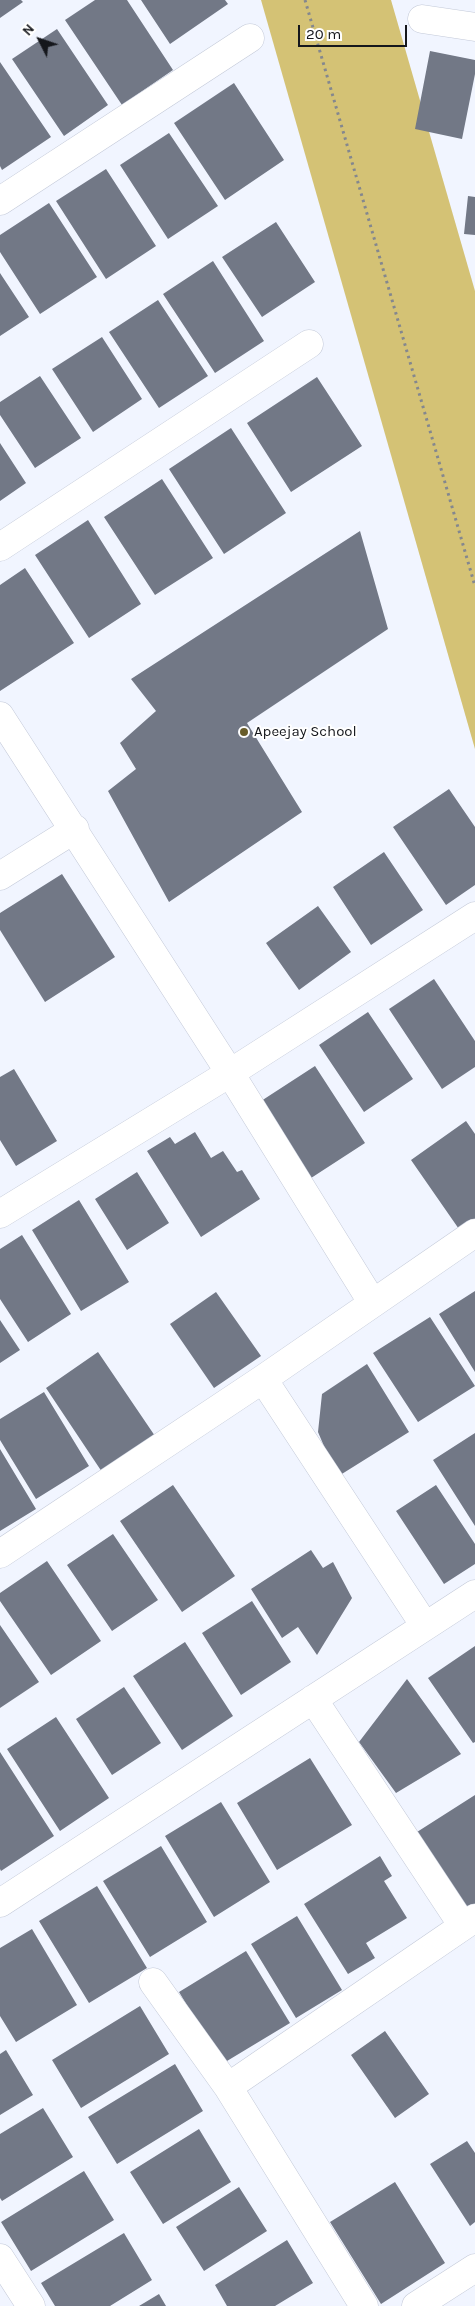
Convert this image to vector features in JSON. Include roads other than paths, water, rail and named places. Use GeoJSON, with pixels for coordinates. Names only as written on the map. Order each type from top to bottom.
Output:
{"type":"FeatureCollection","features":[{"type":"Feature","properties":{"kind":"street"},"geometry":{"type":"LineString","coordinates":[[422,19],[475,27]]}},
{"type":"Feature","properties":{"kind":"street"},"geometry":{"type":"LineString","coordinates":[[0,201],[250,38]]}},
{"type":"Feature","properties":{"kind":"street"},"geometry":{"type":"LineString","coordinates":[[0,547],[309,344]]}},
{"type":"Feature","properties":{"kind":"street"},"geometry":{"type":"LineString","coordinates":[[0,716],[75,829],[372,1302]]}},
{"type":"Feature","properties":{"kind":"street"},"geometry":{"type":"LineString","coordinates":[[0,876],[75,829]]}},
{"type":"Feature","properties":{"kind":"street"},"geometry":{"type":"LineString","coordinates":[[0,1214],[230,1074],[475,916]]}},
{"type":"Feature","properties":{"kind":"street"},"geometry":{"type":"LineString","coordinates":[[0,1554],[263,1379],[372,1302],[475,1233]]}},
{"type":"Feature","properties":{"kind":"street"},"geometry":{"type":"LineString","coordinates":[[263,1379],[425,1626]]}},
{"type":"Feature","properties":{"kind":"street"},"geometry":{"type":"LineString","coordinates":[[0,1903],[475,1594]]}},
{"type":"Feature","properties":{"kind":"street"},"geometry":{"type":"LineString","coordinates":[[228,2087],[469,1922],[313,1699]]}},
{"type":"Feature","properties":{"kind":"street"},"geometry":{"type":"LineString","coordinates":[[153,1982],[228,2087],[364,2306]]}},
{"type":"Feature","properties":{"kind":"street"},"geometry":{"type":"LineString","coordinates":[[1,2261],[31,2306]]}},
{"type":"Feature","properties":{"kind":"street"},"geometry":{"type":"LineString","coordinates":[[416,2306],[475,2268]]}},
{"type":"Feature","properties":{"kind":"place","name":"Apeejay School"},"geometry":{"type":"Point","coordinates":[244,732]}}]}
